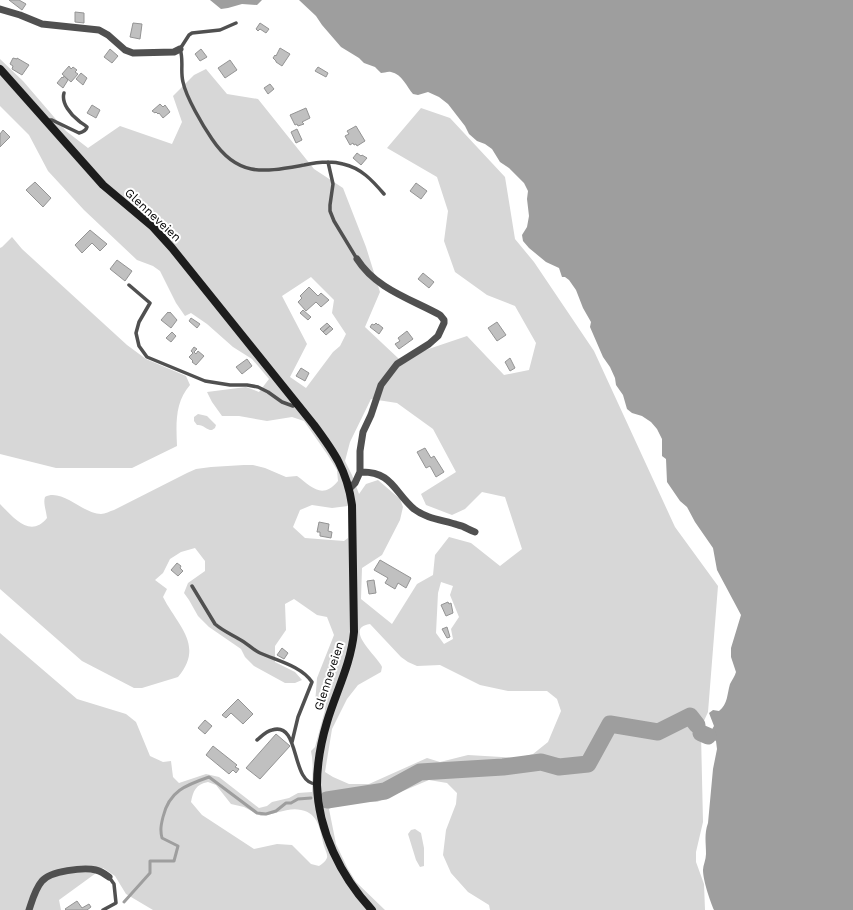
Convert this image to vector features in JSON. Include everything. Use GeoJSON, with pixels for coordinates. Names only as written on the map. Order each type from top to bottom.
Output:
{"type":"FeatureCollection","features":[{"type":"Feature","properties":{"kind":"main road","name":"Glenneveien"},"geometry":{"type":"LineString","coordinates":[[0,70],[102,184],[153,227],[172,248],[314,425],[335,454],[344,473],[350,488],[353,519],[353,643],[327,722],[318,766],[317,784],[321,814],[334,853],[354,888],[372,910]]}},
{"type":"Feature","properties":{"kind":"street"},"geometry":{"type":"LineString","coordinates":[[0,9],[42,24],[99,30],[108,35],[125,50],[133,53],[174,52],[180,49]]}},
{"type":"Feature","properties":{"kind":"street"},"geometry":{"type":"LineString","coordinates":[[350,488],[360,472],[360,451],[363,432],[371,415],[382,382],[397,364],[432,342],[440,333],[444,323],[444,320],[440,315],[386,288],[367,272],[356,259]]}},
{"type":"Feature","properties":{"kind":"street"},"geometry":{"type":"LineString","coordinates":[[360,472],[371,472],[382,475],[414,509],[421,514],[459,525],[475,532]]}},
{"type":"Feature","properties":{"kind":"street"},"geometry":{"type":"LineString","coordinates":[[29,910],[42,880],[50,875],[63,871],[90,868],[102,872],[109,877]]}},
{"type":"Feature","properties":{"kind":"lane"},"geometry":{"type":"LineString","coordinates":[[236,23],[220,30],[192,32],[180,49],[182,56],[183,81],[187,93],[212,140],[234,162],[248,169],[265,170],[328,162],[344,164],[362,172],[372,180],[384,194]]}},
{"type":"Feature","properties":{"kind":"lane"},"geometry":{"type":"LineString","coordinates":[[45,120],[52,120],[79,133],[86,129],[87,126],[78,120],[64,102],[64,93]]}},
{"type":"Feature","properties":{"kind":"lane"},"geometry":{"type":"LineString","coordinates":[[328,162],[333,184],[330,211],[334,221],[356,259]]}},
{"type":"Feature","properties":{"kind":"lane"},"geometry":{"type":"LineString","coordinates":[[129,285],[150,303],[139,322],[136,333],[139,346],[147,357],[205,381],[258,387],[282,402],[293,406],[297,403]]}},
{"type":"Feature","properties":{"kind":"lane"},"geometry":{"type":"LineString","coordinates":[[192,586],[215,624],[220,628],[259,653],[299,671],[312,682],[298,717],[292,742]]}},
{"type":"Feature","properties":{"kind":"lane"},"geometry":{"type":"LineString","coordinates":[[257,740],[269,731],[276,729],[284,731],[292,742],[303,775],[310,783],[317,784]]}},
{"type":"Feature","properties":{"kind":"lane"},"geometry":{"type":"LineString","coordinates":[[104,910],[116,903],[114,884],[109,877]]}},
{"type":"Feature","properties":{"kind":"shaded area"},"geometry":{"type":"Polygon","coordinates":[[[210,0],[262,0],[257,5],[242,4],[221,9],[210,0]]]}},
{"type":"Feature","properties":{"kind":"shaded area"},"geometry":{"type":"Polygon","coordinates":[[[299,0],[853,0],[853,910],[714,910],[705,885],[703,874],[703,866],[706,856],[706,835],[713,769],[717,749],[716,741],[708,736],[714,726],[709,713],[713,710],[719,711],[722,708],[727,699],[730,684],[736,674],[731,657],[731,648],[741,615],[717,570],[713,548],[695,522],[687,507],[680,501],[667,482],[666,459],[662,456],[662,439],[657,429],[651,422],[642,416],[632,413],[627,409],[623,395],[616,385],[615,378],[610,367],[603,357],[590,327],[591,322],[583,308],[576,290],[569,280],[562,277],[559,268],[546,262],[523,241],[522,235],[527,227],[529,216],[527,199],[528,191],[524,183],[509,168],[500,162],[492,149],[477,141],[469,134],[465,126],[448,104],[439,97],[428,92],[418,95],[413,94],[404,81],[395,73],[381,73],[375,67],[364,63],[359,58],[341,47],[316,16],[299,0]]]}},
{"type":"Feature","properties":{"kind":"shaded area"},"geometry":{"type":"Polygon","coordinates":[[[0,59],[23,81],[66,131],[88,148],[120,126],[172,144],[182,122],[173,96],[194,75],[206,69],[227,94],[258,99],[314,169],[343,188],[366,247],[380,292],[365,327],[399,359],[467,336],[504,375],[529,370],[536,343],[515,306],[487,295],[455,272],[444,241],[448,211],[437,177],[387,148],[421,108],[450,118],[505,177],[515,239],[534,262],[594,351],[675,527],[718,586],[708,712],[699,732],[701,734],[703,822],[696,852],[696,862],[704,884],[705,910],[490,910],[489,905],[468,892],[451,873],[443,855],[446,830],[456,804],[457,793],[447,783],[429,780],[377,802],[340,802],[329,809],[336,844],[348,869],[356,882],[385,910],[153,910],[126,894],[115,876],[103,868],[59,900],[61,910],[0,910],[0,633],[77,699],[126,714],[136,722],[150,756],[163,762],[171,761],[173,777],[179,783],[206,774],[219,777],[259,808],[267,806],[272,802],[289,798],[298,793],[312,792],[313,766],[311,751],[315,747],[325,710],[323,705],[315,704],[317,678],[334,635],[327,617],[317,615],[294,599],[285,604],[286,630],[275,646],[275,662],[295,672],[302,680],[295,683],[285,683],[254,666],[245,657],[241,649],[209,627],[198,616],[184,593],[188,583],[205,571],[205,561],[195,548],[181,552],[170,559],[163,573],[155,580],[167,589],[163,597],[186,636],[189,645],[189,655],[186,666],[178,677],[142,688],[134,688],[82,661],[0,589],[0,504],[10,515],[22,524],[34,526],[41,524],[47,518],[44,504],[45,497],[52,495],[65,498],[94,513],[103,514],[196,469],[253,465],[265,468],[286,477],[297,476],[317,490],[322,491],[332,487],[338,481],[337,470],[304,421],[292,417],[267,421],[239,416],[222,416],[207,392],[246,387],[259,392],[269,379],[252,359],[233,347],[207,324],[191,313],[185,316],[176,303],[160,271],[153,266],[137,260],[84,210],[48,171],[29,135],[0,106],[0,59]],[[311,277],[282,296],[307,344],[290,377],[306,388],[333,352],[340,346],[346,334],[332,313],[334,300],[311,277]],[[371,399],[350,442],[345,461],[359,494],[366,484],[378,480],[400,499],[403,507],[400,520],[382,555],[362,568],[361,599],[392,624],[417,584],[433,575],[435,555],[449,537],[471,543],[500,566],[522,549],[505,497],[482,492],[465,509],[452,515],[426,505],[421,494],[456,472],[433,429],[397,403],[371,399]],[[312,505],[300,510],[293,527],[305,538],[344,541],[348,538],[348,506],[332,508],[312,505]],[[441,582],[438,593],[436,633],[444,644],[453,639],[451,629],[459,617],[450,595],[453,586],[441,582]],[[370,624],[362,627],[360,631],[364,644],[382,667],[381,672],[358,685],[347,699],[332,729],[325,772],[333,777],[349,784],[369,784],[427,758],[440,762],[468,755],[518,758],[533,754],[548,742],[561,711],[557,699],[547,691],[508,691],[480,685],[440,665],[417,666],[401,657],[370,624]],[[208,782],[201,784],[194,791],[191,802],[202,815],[254,849],[277,844],[292,845],[311,864],[319,866],[326,859],[327,854],[318,824],[312,815],[307,812],[296,809],[261,816],[244,807],[231,804],[216,785],[208,782]]]}},
{"type":"Feature","properties":{"kind":"shaded area"},"geometry":{"type":"Polygon","coordinates":[[[12,237],[22,249],[127,345],[146,359],[186,376],[190,385],[179,406],[176,429],[177,446],[132,468],[56,468],[0,454],[0,248],[12,237]]]}},
{"type":"Feature","properties":{"kind":"shaded area"},"geometry":{"type":"Polygon","coordinates":[[[198,414],[207,416],[216,425],[215,428],[210,430],[201,425],[197,425],[194,421],[194,417],[198,414]]]}},
{"type":"Feature","properties":{"kind":"shaded area"},"geometry":{"type":"Polygon","coordinates":[[[415,829],[421,833],[424,848],[424,866],[420,867],[416,860],[408,834],[411,830],[415,829]]]}},
{"type":"Feature","properties":{"kind":"building"},"geometry":{"type":"Polygon","coordinates":[[[9,0],[19,0],[26,4],[22,10],[9,0]]]}},
{"type":"Feature","properties":{"kind":"building"},"geometry":{"type":"Polygon","coordinates":[[[75,12],[84,13],[84,23],[75,22],[75,12]]]}},
{"type":"Feature","properties":{"kind":"building"},"geometry":{"type":"Polygon","coordinates":[[[133,23],[142,24],[140,39],[130,37],[133,23]]]}},
{"type":"Feature","properties":{"kind":"building"},"geometry":{"type":"Polygon","coordinates":[[[260,23],[269,29],[266,33],[260,29],[258,31],[256,29],[260,23]]]}},
{"type":"Feature","properties":{"kind":"building"},"geometry":{"type":"Polygon","coordinates":[[[280,48],[290,54],[282,66],[273,58],[275,55],[276,56],[280,48]]]}},
{"type":"Feature","properties":{"kind":"building"},"geometry":{"type":"Polygon","coordinates":[[[110,49],[118,56],[112,63],[104,57],[110,49]]]}},
{"type":"Feature","properties":{"kind":"building"},"geometry":{"type":"Polygon","coordinates":[[[201,49],[207,57],[200,61],[195,54],[201,49]]]}},
{"type":"Feature","properties":{"kind":"building"},"geometry":{"type":"Polygon","coordinates":[[[13,58],[17,58],[29,65],[22,75],[12,69],[13,66],[10,64],[13,58]]]}},
{"type":"Feature","properties":{"kind":"building"},"geometry":{"type":"Polygon","coordinates":[[[230,60],[237,70],[225,78],[218,68],[230,60]]]}},
{"type":"Feature","properties":{"kind":"building"},"geometry":{"type":"Polygon","coordinates":[[[69,66],[71,69],[73,67],[77,70],[75,72],[78,74],[71,82],[62,74],[69,66]]]}},
{"type":"Feature","properties":{"kind":"building"},"geometry":{"type":"Polygon","coordinates":[[[318,67],[328,73],[326,77],[315,71],[318,67]]]}},
{"type":"Feature","properties":{"kind":"building"},"geometry":{"type":"Polygon","coordinates":[[[81,73],[87,78],[83,85],[76,79],[81,73]]]}},
{"type":"Feature","properties":{"kind":"building"},"geometry":{"type":"Polygon","coordinates":[[[64,76],[68,80],[63,88],[57,83],[64,76]]]}},
{"type":"Feature","properties":{"kind":"building"},"geometry":{"type":"Polygon","coordinates":[[[270,84],[274,89],[268,94],[264,88],[270,84]]]}},
{"type":"Feature","properties":{"kind":"building"},"geometry":{"type":"Polygon","coordinates":[[[160,104],[163,107],[165,105],[170,112],[163,118],[159,113],[158,114],[152,111],[160,104]]]}},
{"type":"Feature","properties":{"kind":"building"},"geometry":{"type":"Polygon","coordinates":[[[92,105],[100,110],[96,118],[87,113],[92,105]]]}},
{"type":"Feature","properties":{"kind":"building"},"geometry":{"type":"Polygon","coordinates":[[[306,108],[310,118],[302,122],[304,124],[298,126],[297,124],[295,125],[290,115],[306,108]]]}},
{"type":"Feature","properties":{"kind":"building"},"geometry":{"type":"Polygon","coordinates":[[[356,126],[365,141],[357,146],[353,143],[350,145],[345,136],[349,134],[347,131],[356,126]]]}},
{"type":"Feature","properties":{"kind":"building"},"geometry":{"type":"Polygon","coordinates":[[[297,129],[302,140],[296,143],[291,132],[297,129]]]}},
{"type":"Feature","properties":{"kind":"building"},"geometry":{"type":"Polygon","coordinates":[[[3,130],[10,137],[0,147],[0,134],[3,130]]]}},
{"type":"Feature","properties":{"kind":"building"},"geometry":{"type":"Polygon","coordinates":[[[357,153],[367,158],[361,165],[353,158],[357,153]]]}},
{"type":"Feature","properties":{"kind":"building"},"geometry":{"type":"Polygon","coordinates":[[[35,182],[51,198],[43,207],[26,190],[35,182]]]}},
{"type":"Feature","properties":{"kind":"building"},"geometry":{"type":"Polygon","coordinates":[[[416,183],[427,191],[421,199],[410,191],[416,183]]]}},
{"type":"Feature","properties":{"kind":"building"},"geometry":{"type":"Polygon","coordinates":[[[90,230],[107,244],[100,251],[92,243],[82,253],[75,245],[90,230]]]}},
{"type":"Feature","properties":{"kind":"building"},"geometry":{"type":"Polygon","coordinates":[[[117,260],[132,271],[125,281],[110,269],[117,260]]]}},
{"type":"Feature","properties":{"kind":"building"},"geometry":{"type":"Polygon","coordinates":[[[423,273],[434,282],[429,288],[418,279],[423,273]]]}},
{"type":"Feature","properties":{"kind":"building"},"geometry":{"type":"Polygon","coordinates":[[[309,287],[318,296],[321,293],[329,300],[321,307],[316,302],[306,311],[298,302],[302,298],[300,296],[309,287]]]}},
{"type":"Feature","properties":{"kind":"building"},"geometry":{"type":"Polygon","coordinates":[[[303,310],[311,317],[308,320],[300,313],[303,310]]]}},
{"type":"Feature","properties":{"kind":"building"},"geometry":{"type":"Polygon","coordinates":[[[168,312],[170,312],[177,320],[171,328],[161,320],[168,312]]]}},
{"type":"Feature","properties":{"kind":"building"},"geometry":{"type":"Polygon","coordinates":[[[191,318],[200,324],[197,328],[189,321],[191,318]]]}},
{"type":"Feature","properties":{"kind":"building"},"geometry":{"type":"Polygon","coordinates":[[[497,322],[506,335],[497,341],[488,328],[497,322]]]}},
{"type":"Feature","properties":{"kind":"building"},"geometry":{"type":"Polygon","coordinates":[[[327,323],[330,326],[323,332],[320,329],[327,323]]]}},
{"type":"Feature","properties":{"kind":"building"},"geometry":{"type":"Polygon","coordinates":[[[376,323],[383,328],[379,334],[370,327],[372,324],[374,325],[376,323]]]}},
{"type":"Feature","properties":{"kind":"building"},"geometry":{"type":"Polygon","coordinates":[[[330,326],[333,329],[326,335],[323,332],[330,326]]]}},
{"type":"Feature","properties":{"kind":"building"},"geometry":{"type":"Polygon","coordinates":[[[407,331],[413,339],[399,349],[395,344],[400,341],[398,338],[407,331]]]}},
{"type":"Feature","properties":{"kind":"building"},"geometry":{"type":"Polygon","coordinates":[[[172,332],[176,336],[171,342],[166,338],[172,332]]]}},
{"type":"Feature","properties":{"kind":"building"},"geometry":{"type":"Polygon","coordinates":[[[194,347],[197,349],[194,352],[196,354],[198,351],[204,356],[196,365],[189,357],[193,353],[191,351],[194,347]]]}},
{"type":"Feature","properties":{"kind":"building"},"geometry":{"type":"Polygon","coordinates":[[[510,358],[515,368],[510,371],[505,362],[510,358]]]}},
{"type":"Feature","properties":{"kind":"building"},"geometry":{"type":"Polygon","coordinates":[[[247,359],[252,366],[242,374],[236,367],[247,359]]]}},
{"type":"Feature","properties":{"kind":"building"},"geometry":{"type":"Polygon","coordinates":[[[301,368],[309,373],[305,381],[296,376],[301,368]]]}},
{"type":"Feature","properties":{"kind":"building"},"geometry":{"type":"Polygon","coordinates":[[[425,448],[431,458],[434,456],[444,472],[436,477],[430,466],[426,468],[417,452],[425,448]]]}},
{"type":"Feature","properties":{"kind":"building"},"geometry":{"type":"Polygon","coordinates":[[[319,522],[329,524],[328,531],[332,532],[331,538],[320,536],[320,532],[317,532],[319,522]]]}},
{"type":"Feature","properties":{"kind":"building"},"geometry":{"type":"Polygon","coordinates":[[[380,560],[411,578],[406,588],[398,583],[395,589],[385,583],[388,578],[374,570],[380,560]]]}},
{"type":"Feature","properties":{"kind":"building"},"geometry":{"type":"Polygon","coordinates":[[[177,563],[181,566],[180,568],[183,571],[178,576],[171,570],[177,563]]]}},
{"type":"Feature","properties":{"kind":"building"},"geometry":{"type":"Polygon","coordinates":[[[374,580],[376,593],[369,594],[367,581],[374,580]]]}},
{"type":"Feature","properties":{"kind":"building"},"geometry":{"type":"Polygon","coordinates":[[[448,602],[449,604],[451,603],[453,613],[446,616],[441,605],[448,602]]]}},
{"type":"Feature","properties":{"kind":"building"},"geometry":{"type":"Polygon","coordinates":[[[447,627],[450,637],[447,638],[442,629],[447,627]]]}},
{"type":"Feature","properties":{"kind":"building"},"geometry":{"type":"Polygon","coordinates":[[[282,648],[288,653],[284,659],[277,655],[282,648]]]}},
{"type":"Feature","properties":{"kind":"building"},"geometry":{"type":"Polygon","coordinates":[[[238,699],[253,714],[243,724],[231,713],[226,718],[222,715],[238,699]]]}},
{"type":"Feature","properties":{"kind":"building"},"geometry":{"type":"Polygon","coordinates":[[[205,720],[212,726],[205,734],[198,728],[205,720]]]}},
{"type":"Feature","properties":{"kind":"building"},"geometry":{"type":"Polygon","coordinates":[[[276,734],[290,746],[260,779],[246,768],[276,734]]]}},
{"type":"Feature","properties":{"kind":"building"},"geometry":{"type":"Polygon","coordinates":[[[213,746],[237,765],[235,767],[239,769],[236,773],[233,770],[229,774],[206,755],[213,746]]]}},
{"type":"Feature","properties":{"kind":"building"},"geometry":{"type":"Polygon","coordinates":[[[77,901],[82,908],[89,904],[91,907],[87,910],[65,909],[77,901]]]}},
{"type":"Feature","properties":{"kind":"waterway"},"geometry":{"type":"LineString","coordinates":[[327,800],[385,791],[420,772],[503,767],[541,762],[559,767],[588,764],[610,724],[658,732],[690,716],[697,725]]}},
{"type":"Feature","properties":{"kind":"waterway"},"geometry":{"type":"LineString","coordinates":[[701,733],[708,736]]}},
{"type":"Feature","properties":{"kind":"waterway"},"geometry":{"type":"LineString","coordinates":[[124,902],[150,873],[150,861],[174,861],[178,846],[162,838],[161,825],[169,801],[186,786],[209,777],[257,813],[266,814],[276,811],[286,803],[291,803],[298,799],[311,798]]}}]}
